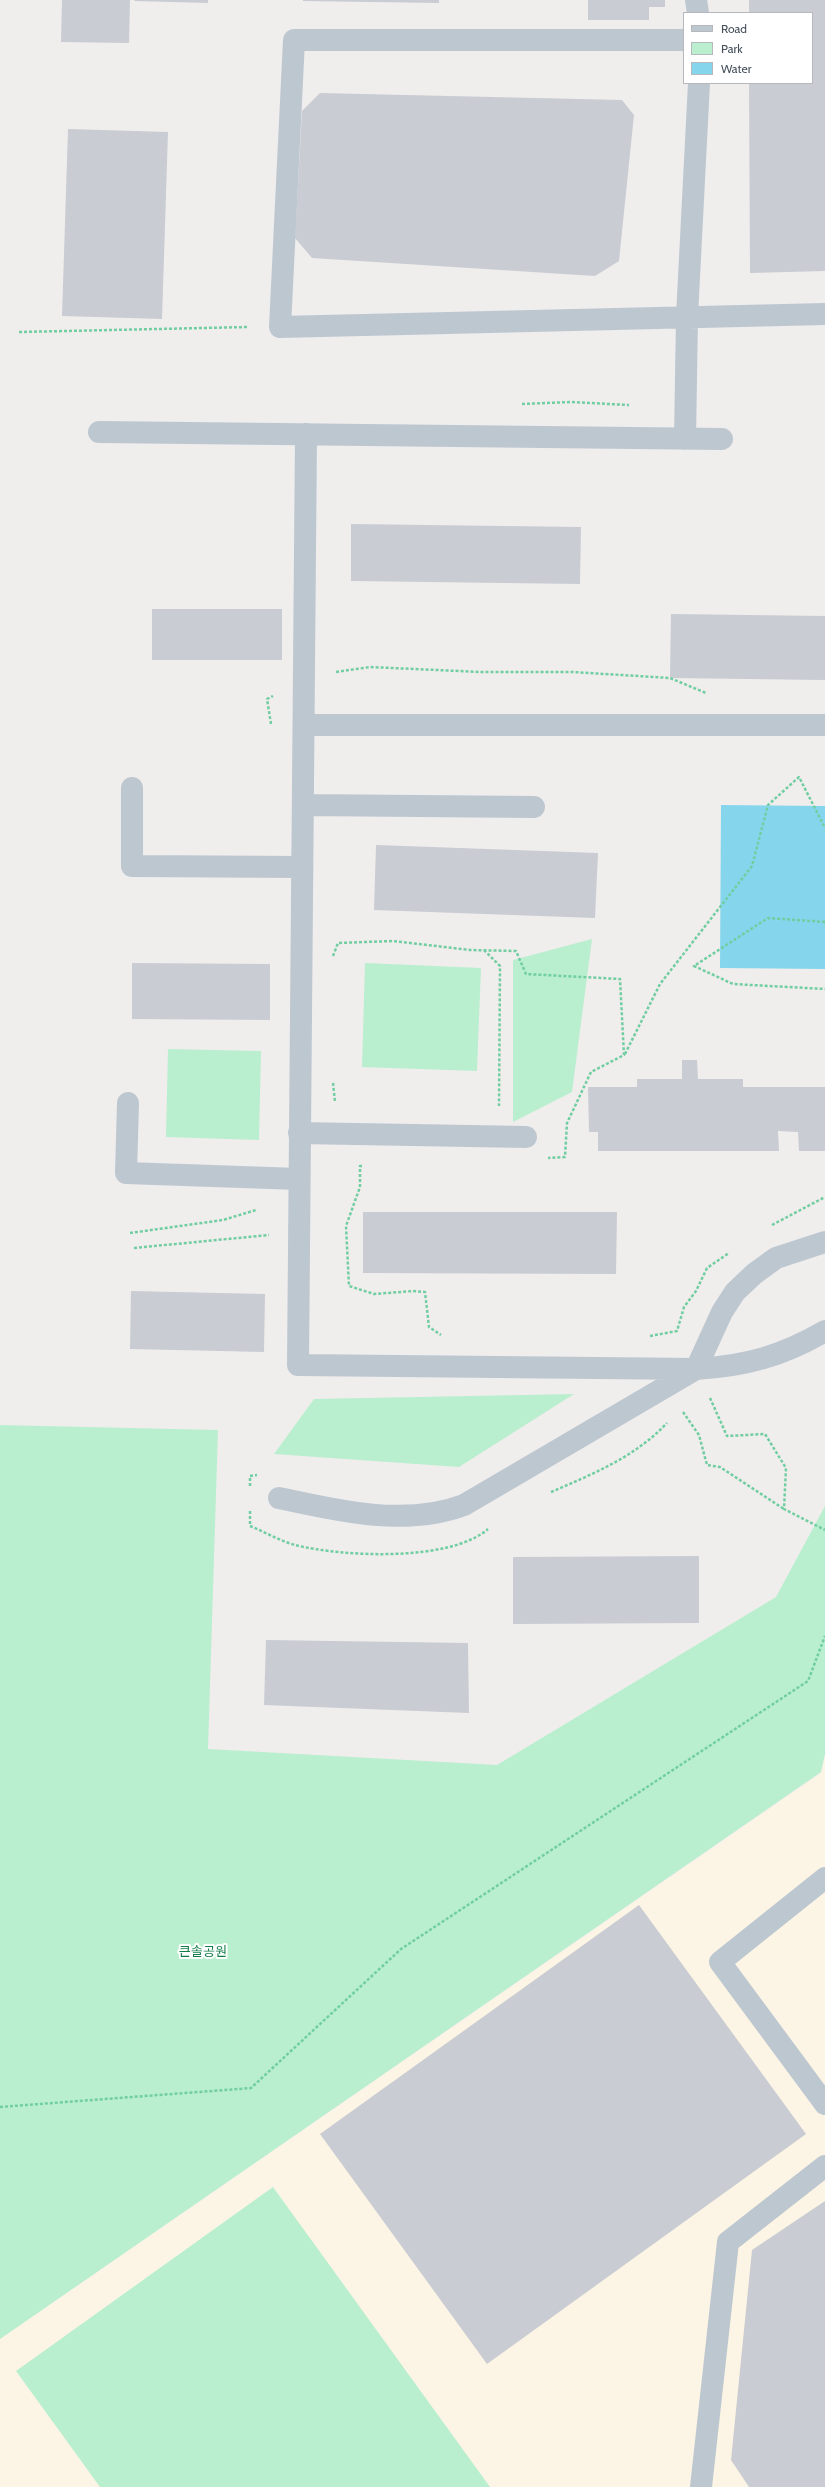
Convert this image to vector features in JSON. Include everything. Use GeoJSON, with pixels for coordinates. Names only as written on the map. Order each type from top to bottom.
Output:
{"type":"FeatureCollection","features":[{"type":"Feature","properties":{"kind":"street"},"geometry":{"type":"LineString","coordinates":[[696,0],[698,12]]}},
{"type":"Feature","properties":{"kind":"street"},"geometry":{"type":"LineString","coordinates":[[683,40],[294,40],[280,327],[687,316],[825,314]]}},
{"type":"Feature","properties":{"kind":"street"},"geometry":{"type":"LineString","coordinates":[[685,439],[687,316],[699,84]]}},
{"type":"Feature","properties":{"kind":"street"},"geometry":{"type":"LineString","coordinates":[[98,432],[722,439]]}},
{"type":"Feature","properties":{"kind":"street"},"geometry":{"type":"LineString","coordinates":[[306,434],[305,725],[299,1133],[298,1365],[696,1369],[734,1366],[774,1355],[803,1344],[825,1331]]}},
{"type":"Feature","properties":{"kind":"street"},"geometry":{"type":"LineString","coordinates":[[305,725],[825,725]]}},
{"type":"Feature","properties":{"kind":"street"},"geometry":{"type":"LineString","coordinates":[[132,788],[132,866],[302,868]]}},
{"type":"Feature","properties":{"kind":"street"},"geometry":{"type":"LineString","coordinates":[[303,805],[534,807]]}},
{"type":"Feature","properties":{"kind":"street"},"geometry":{"type":"LineString","coordinates":[[128,1103],[126,1173],[299,1179]]}},
{"type":"Feature","properties":{"kind":"street"},"geometry":{"type":"LineString","coordinates":[[299,1133],[526,1137]]}},
{"type":"Feature","properties":{"kind":"street"},"geometry":{"type":"LineString","coordinates":[[279,1498],[315,1506],[387,1515],[423,1515],[444,1512],[464,1505],[696,1369],[722,1312],[735,1292],[744,1283],[776,1258],[825,1242]]}},
{"type":"Feature","properties":{"kind":"street"},"geometry":{"type":"LineString","coordinates":[[825,1878],[720,1962],[825,2104]]}},
{"type":"Feature","properties":{"kind":"street"},"geometry":{"type":"LineString","coordinates":[[703,2486],[728,2242],[825,2166]]}},
{"type":"Feature","properties":{"kind":"path"},"geometry":{"type":"LineString","coordinates":[[19,332],[280,327]]}},
{"type":"Feature","properties":{"kind":"path"},"geometry":{"type":"LineString","coordinates":[[336,672],[370,667],[481,672],[588,673],[670,678],[712,695]]}},
{"type":"Feature","properties":{"kind":"path"},"geometry":{"type":"LineString","coordinates":[[542,1158],[565,1157],[567,1123],[591,1072],[624,1055],[660,984],[752,866],[768,805],[799,777],[825,828]]}},
{"type":"Feature","properties":{"kind":"path"},"geometry":{"type":"LineString","coordinates":[[825,922],[768,918],[694,966],[734,984],[825,989]]}},
{"type":"Feature","properties":{"kind":"path"},"geometry":{"type":"LineString","coordinates":[[331,963],[338,943],[393,941],[484,950],[516,951],[526,974],[620,979],[624,1055]]}},
{"type":"Feature","properties":{"kind":"path"},"geometry":{"type":"LineString","coordinates":[[484,950],[500,966],[501,985],[499,1107],[492,1107]]}},
{"type":"Feature","properties":{"kind":"path"},"geometry":{"type":"LineString","coordinates":[[333,1082],[336,1107]]}},
{"type":"Feature","properties":{"kind":"path"},"geometry":{"type":"LineString","coordinates":[[367,1166],[360,1166],[360,1187],[346,1226],[349,1286],[374,1294],[413,1291],[425,1292],[429,1327],[442,1336]]}},
{"type":"Feature","properties":{"kind":"path"},"geometry":{"type":"LineString","coordinates":[[766,1228],[825,1197]]}},
{"type":"Feature","properties":{"kind":"path"},"geometry":{"type":"LineString","coordinates":[[134,1248],[272,1235]]}},
{"type":"Feature","properties":{"kind":"path"},"geometry":{"type":"LineString","coordinates":[[642,1336],[676,1331],[684,1307],[696,1291],[707,1268],[731,1252]]}},
{"type":"Feature","properties":{"kind":"path"},"geometry":{"type":"LineString","coordinates":[[696,1369],[727,1436],[765,1434],[786,1468],[784,1510]]}},
{"type":"Feature","properties":{"kind":"path"},"geometry":{"type":"LineString","coordinates":[[676,1414],[681,1409],[699,1434],[707,1465],[720,1467],[784,1510],[825,1530]]}},
{"type":"Feature","properties":{"kind":"path"},"geometry":{"type":"LineString","coordinates":[[548,1494],[607,1468],[653,1438],[672,1419]]}},
{"type":"Feature","properties":{"kind":"path"},"geometry":{"type":"LineString","coordinates":[[250,1490],[250,1476],[262,1474]]}},
{"type":"Feature","properties":{"kind":"path"},"geometry":{"type":"LineString","coordinates":[[250,1505],[250,1526],[294,1544],[332,1552],[407,1554],[437,1549],[478,1538],[494,1524]]}},
{"type":"Feature","properties":{"kind":"path"},"geometry":{"type":"LineString","coordinates":[[0,2107],[251,2088],[401,1949],[808,1681],[825,1636]]}},
{"type":"Feature","properties":{"kind":"shaded area"},"geometry":{"type":"Polygon","coordinates":[[[825,1754],[825,2487],[0,2487],[0,2339],[821,1773],[825,1754]]]}},
{"type":"Feature","properties":{"kind":"green space"},"geometry":{"type":"Polygon","coordinates":[[[592,939],[572,1092],[513,1122],[513,960],[592,939]]]}},
{"type":"Feature","properties":{"kind":"green space"},"geometry":{"type":"Polygon","coordinates":[[[365,963],[481,968],[477,1071],[362,1067],[365,963]]]}},
{"type":"Feature","properties":{"kind":"green space"},"geometry":{"type":"Polygon","coordinates":[[[168,1049],[261,1051],[259,1140],[166,1137],[168,1049]]]}},
{"type":"Feature","properties":{"kind":"green space"},"geometry":{"type":"Polygon","coordinates":[[[574,1394],[459,1467],[274,1454],[314,1399],[574,1394]]]}},
{"type":"Feature","properties":{"kind":"green space","name":"큰솔공원"},"geometry":{"type":"Polygon","coordinates":[[[0,1425],[218,1430],[208,1749],[497,1765],[776,1597],[825,1506],[825,1754],[821,1772],[0,2339],[0,1425]]]}},
{"type":"Feature","properties":{"kind":"green space"},"geometry":{"type":"Polygon","coordinates":[[[273,2187],[490,2487],[100,2487],[16,2371],[273,2187]]]}},
{"type":"Feature","properties":{"kind":"water"},"geometry":{"type":"Polygon","coordinates":[[[721,805],[825,806],[825,969],[720,968],[721,805]]]}},
{"type":"Feature","properties":{"kind":"building"},"geometry":{"type":"Polygon","coordinates":[[[62,0],[130,0],[129,43],[61,42],[62,0]]]}},
{"type":"Feature","properties":{"kind":"building"},"geometry":{"type":"Polygon","coordinates":[[[208,0],[208,3],[134,1],[208,0]]]}},
{"type":"Feature","properties":{"kind":"building"},"geometry":{"type":"Polygon","coordinates":[[[439,0],[439,3],[303,1],[439,0]]]}},
{"type":"Feature","properties":{"kind":"building"},"geometry":{"type":"Polygon","coordinates":[[[588,0],[665,0],[665,7],[649,7],[649,20],[588,20],[588,0]]]}},
{"type":"Feature","properties":{"kind":"building"},"geometry":{"type":"Polygon","coordinates":[[[749,0],[825,0],[825,271],[750,273],[749,84],[813,84],[813,12],[749,12],[749,0]]]}},
{"type":"Feature","properties":{"kind":"building"},"geometry":{"type":"Polygon","coordinates":[[[320,93],[622,100],[634,115],[619,261],[595,276],[312,258],[295,238],[302,111],[320,93]]]}},
{"type":"Feature","properties":{"kind":"building"},"geometry":{"type":"Polygon","coordinates":[[[68,129],[168,132],[162,319],[62,316],[68,129]]]}},
{"type":"Feature","properties":{"kind":"building"},"geometry":{"type":"Polygon","coordinates":[[[351,524],[581,527],[580,584],[351,581],[351,524]]]}},
{"type":"Feature","properties":{"kind":"building"},"geometry":{"type":"Polygon","coordinates":[[[152,609],[282,609],[282,660],[152,660],[152,609]]]}},
{"type":"Feature","properties":{"kind":"building"},"geometry":{"type":"Polygon","coordinates":[[[671,614],[825,616],[825,680],[670,678],[671,614]]]}},
{"type":"Feature","properties":{"kind":"building"},"geometry":{"type":"Polygon","coordinates":[[[376,845],[598,853],[595,918],[374,910],[376,845]]]}},
{"type":"Feature","properties":{"kind":"building"},"geometry":{"type":"Polygon","coordinates":[[[132,963],[270,964],[270,1020],[132,1019],[132,963]]]}},
{"type":"Feature","properties":{"kind":"building"},"geometry":{"type":"Polygon","coordinates":[[[682,1060],[697,1060],[698,1079],[743,1079],[743,1087],[825,1087],[825,1151],[799,1151],[798,1132],[778,1131],[779,1151],[598,1151],[598,1132],[589,1132],[588,1087],[637,1087],[637,1079],[682,1079],[682,1060]]]}},
{"type":"Feature","properties":{"kind":"building"},"geometry":{"type":"Polygon","coordinates":[[[363,1212],[617,1212],[616,1274],[363,1273],[363,1212]]]}},
{"type":"Feature","properties":{"kind":"building"},"geometry":{"type":"Polygon","coordinates":[[[131,1291],[265,1294],[264,1352],[130,1349],[131,1291]]]}},
{"type":"Feature","properties":{"kind":"building"},"geometry":{"type":"Polygon","coordinates":[[[699,1556],[699,1623],[513,1624],[513,1557],[699,1556]]]}},
{"type":"Feature","properties":{"kind":"building"},"geometry":{"type":"Polygon","coordinates":[[[266,1640],[468,1643],[469,1713],[264,1705],[266,1640]]]}},
{"type":"Feature","properties":{"kind":"building"},"geometry":{"type":"Polygon","coordinates":[[[639,1905],[806,2134],[487,2364],[320,2134],[639,1905]]]}},
{"type":"Feature","properties":{"kind":"building"},"geometry":{"type":"Polygon","coordinates":[[[825,2201],[825,2487],[749,2487],[731,2460],[752,2250],[825,2201]]]}}]}
